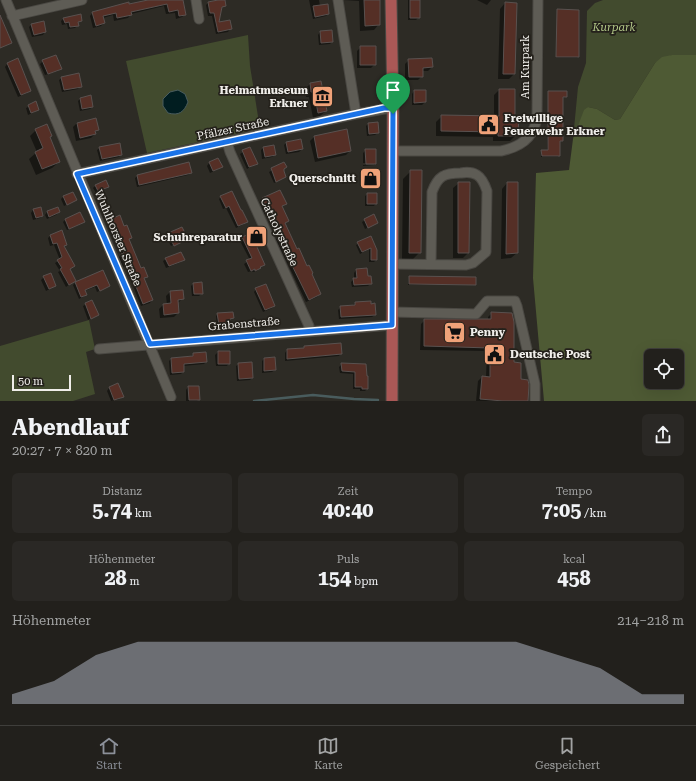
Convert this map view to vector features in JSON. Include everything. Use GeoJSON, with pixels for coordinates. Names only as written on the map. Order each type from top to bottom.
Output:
{"type":"FeatureCollection","features":[{"type":"Feature","properties":{"kind":"main road"},"geometry":{"type":"LineString","coordinates":[[392,0],[392,401]]}},
{"type":"Feature","properties":{"kind":"street","name":"Wuhlhorster Straße"},"geometry":{"type":"LineString","coordinates":[[6,0],[77,174],[150,344],[171,397]]}},
{"type":"Feature","properties":{"kind":"street"},"geometry":{"type":"LineString","coordinates":[[12,16],[82,0]]}},
{"type":"Feature","properties":{"kind":"street"},"geometry":{"type":"LineString","coordinates":[[196,0],[199,18]]}},
{"type":"Feature","properties":{"kind":"street"},"geometry":{"type":"LineString","coordinates":[[338,0],[356,114]]}},
{"type":"Feature","properties":{"kind":"street","name":"Am Kurpark"},"geometry":{"type":"LineString","coordinates":[[393,151],[501,151],[515,148],[524,142],[532,133],[537,116],[538,0]]}},
{"type":"Feature","properties":{"kind":"street","name":"Pfälzer Straße"},"geometry":{"type":"LineString","coordinates":[[77,174],[384,108],[393,108]]}},
{"type":"Feature","properties":{"kind":"street","name":"Catholystraße"},"geometry":{"type":"LineString","coordinates":[[227,142],[233,160],[309,326],[309,331]]}},
{"type":"Feature","properties":{"kind":"street"},"geometry":{"type":"LineString","coordinates":[[392,264],[466,265],[473,263],[486,252],[487,191],[478,175],[467,172],[450,173],[442,176],[436,183],[432,192],[431,264]]}},
{"type":"Feature","properties":{"kind":"street"},"geometry":{"type":"LineString","coordinates":[[392,312],[476,314],[487,301],[515,301],[535,384],[535,401]]}},
{"type":"Feature","properties":{"kind":"street","name":"Grabenstraße"},"geometry":{"type":"LineString","coordinates":[[99,349],[392,325]]}},
{"type":"Feature","properties":{"kind":"green space","name":"Kurpark"},"geometry":{"type":"Polygon","coordinates":[[[603,0],[696,0],[696,55],[672,55],[655,63],[620,119],[615,120],[597,109],[588,107],[573,139],[578,87],[586,63],[587,11],[595,3],[603,0]]]}},
{"type":"Feature","properties":{"kind":"green space"},"geometry":{"type":"Polygon","coordinates":[[[248,35],[250,66],[260,129],[147,153],[126,61],[248,35]]]}},
{"type":"Feature","properties":{"kind":"green space"},"geometry":{"type":"Polygon","coordinates":[[[672,55],[696,55],[696,401],[544,401],[533,278],[536,173],[569,170],[573,139],[584,110],[588,107],[597,109],[615,120],[620,119],[655,63],[662,57],[672,55]]]}},
{"type":"Feature","properties":{"kind":"green space"},"geometry":{"type":"Polygon","coordinates":[[[89,320],[95,349],[86,352],[95,394],[73,401],[0,401],[0,346],[89,320]]]}},
{"type":"Feature","properties":{"kind":"water"},"geometry":{"type":"Polygon","coordinates":[[[178,90],[185,94],[188,102],[183,111],[175,114],[168,113],[163,106],[163,99],[170,92],[178,90]]]}},
{"type":"Feature","properties":{"kind":"building"},"geometry":{"type":"Polygon","coordinates":[[[148,0],[183,0],[186,15],[179,16],[178,10],[169,12],[167,4],[131,12],[132,15],[117,18],[116,13],[103,16],[105,23],[96,26],[92,12],[129,2],[129,4],[148,0]]]}},
{"type":"Feature","properties":{"kind":"building"},"geometry":{"type":"Polygon","coordinates":[[[225,0],[226,6],[222,7],[219,22],[230,20],[232,29],[218,32],[214,13],[210,13],[208,2],[225,0]]]}},
{"type":"Feature","properties":{"kind":"building"},"geometry":{"type":"Polygon","coordinates":[[[364,0],[380,0],[380,25],[365,26],[364,0]]]}},
{"type":"Feature","properties":{"kind":"building"},"geometry":{"type":"Polygon","coordinates":[[[410,0],[420,0],[420,18],[410,18],[410,0]]]}},
{"type":"Feature","properties":{"kind":"building"},"geometry":{"type":"Polygon","coordinates":[[[505,2],[517,3],[515,74],[503,74],[505,2]]]}},
{"type":"Feature","properties":{"kind":"building"},"geometry":{"type":"Polygon","coordinates":[[[328,4],[329,14],[315,17],[313,6],[328,4]]]}},
{"type":"Feature","properties":{"kind":"building"},"geometry":{"type":"Polygon","coordinates":[[[557,9],[579,10],[579,57],[556,57],[557,9]]]}},
{"type":"Feature","properties":{"kind":"building"},"geometry":{"type":"Polygon","coordinates":[[[81,14],[82,21],[78,22],[79,26],[70,27],[69,22],[65,23],[63,18],[81,14]]]}},
{"type":"Feature","properties":{"kind":"building"},"geometry":{"type":"Polygon","coordinates":[[[0,15],[12,43],[0,48],[0,15]]]}},
{"type":"Feature","properties":{"kind":"building"},"geometry":{"type":"Polygon","coordinates":[[[44,21],[46,32],[34,35],[31,24],[44,21]]]}},
{"type":"Feature","properties":{"kind":"building"},"geometry":{"type":"Polygon","coordinates":[[[332,30],[333,42],[321,43],[320,31],[332,30]]]}},
{"type":"Feature","properties":{"kind":"building"},"geometry":{"type":"Polygon","coordinates":[[[360,46],[376,46],[376,65],[360,65],[360,46]]]}},
{"type":"Feature","properties":{"kind":"building"},"geometry":{"type":"Polygon","coordinates":[[[56,55],[62,69],[48,74],[42,60],[56,55]]]}},
{"type":"Feature","properties":{"kind":"building"},"geometry":{"type":"Polygon","coordinates":[[[18,58],[31,91],[21,95],[7,63],[18,58]]]}},
{"type":"Feature","properties":{"kind":"building"},"geometry":{"type":"Polygon","coordinates":[[[432,58],[433,67],[423,68],[423,77],[409,77],[408,59],[432,58]]]}},
{"type":"Feature","properties":{"kind":"building"},"geometry":{"type":"Polygon","coordinates":[[[79,73],[82,87],[64,90],[61,77],[79,73]]]}},
{"type":"Feature","properties":{"kind":"building"},"geometry":{"type":"Polygon","coordinates":[[[321,81],[327,111],[318,113],[314,92],[311,92],[310,83],[321,81]]]}},
{"type":"Feature","properties":{"kind":"building"},"geometry":{"type":"Polygon","coordinates":[[[499,89],[515,89],[515,116],[519,116],[518,134],[516,134],[516,136],[498,136],[498,132],[441,131],[441,115],[499,116],[499,89]]]}},
{"type":"Feature","properties":{"kind":"building"},"geometry":{"type":"Polygon","coordinates":[[[414,90],[426,90],[426,102],[414,103],[414,90]]]}},
{"type":"Feature","properties":{"kind":"building"},"geometry":{"type":"Polygon","coordinates":[[[548,91],[567,91],[567,97],[563,97],[563,141],[560,141],[560,156],[542,156],[541,150],[548,150],[548,91]]]}},
{"type":"Feature","properties":{"kind":"building"},"geometry":{"type":"Polygon","coordinates":[[[91,95],[93,107],[82,109],[80,98],[91,95]]]}},
{"type":"Feature","properties":{"kind":"building"},"geometry":{"type":"Polygon","coordinates":[[[36,101],[39,110],[31,113],[28,105],[36,101]]]}},
{"type":"Feature","properties":{"kind":"building"},"geometry":{"type":"Polygon","coordinates":[[[96,118],[99,130],[95,131],[96,134],[80,138],[77,123],[96,118]]]}},
{"type":"Feature","properties":{"kind":"building"},"geometry":{"type":"Polygon","coordinates":[[[378,122],[379,133],[369,134],[368,123],[378,122]]]}},
{"type":"Feature","properties":{"kind":"building"},"geometry":{"type":"Polygon","coordinates":[[[47,124],[52,136],[50,137],[60,162],[42,169],[35,152],[43,148],[35,129],[47,124]]]}},
{"type":"Feature","properties":{"kind":"building"},"geometry":{"type":"Polygon","coordinates":[[[347,129],[351,151],[318,158],[314,136],[347,129]]]}},
{"type":"Feature","properties":{"kind":"building"},"geometry":{"type":"Polygon","coordinates":[[[301,139],[303,149],[288,152],[286,142],[301,139]]]}},
{"type":"Feature","properties":{"kind":"building"},"geometry":{"type":"Polygon","coordinates":[[[120,143],[122,155],[102,159],[99,147],[120,143]]]}},
{"type":"Feature","properties":{"kind":"building"},"geometry":{"type":"Polygon","coordinates":[[[274,145],[276,155],[265,157],[263,147],[274,145]]]}},
{"type":"Feature","properties":{"kind":"building"},"geometry":{"type":"Polygon","coordinates":[[[250,147],[258,164],[249,167],[242,150],[250,147]]]}},
{"type":"Feature","properties":{"kind":"building"},"geometry":{"type":"Polygon","coordinates":[[[365,149],[376,149],[376,164],[366,164],[365,149]]]}},
{"type":"Feature","properties":{"kind":"building"},"geometry":{"type":"Polygon","coordinates":[[[218,158],[223,167],[213,171],[209,162],[218,158]]]}},
{"type":"Feature","properties":{"kind":"building"},"geometry":{"type":"Polygon","coordinates":[[[189,162],[192,173],[139,185],[137,175],[189,162]]]}},
{"type":"Feature","properties":{"kind":"building"},"geometry":{"type":"Polygon","coordinates":[[[284,162],[287,167],[284,169],[286,177],[276,182],[271,168],[284,162]]]}},
{"type":"Feature","properties":{"kind":"building"},"geometry":{"type":"Polygon","coordinates":[[[410,170],[422,170],[421,253],[409,253],[410,170]]]}},
{"type":"Feature","properties":{"kind":"building","name":"Querschnitt"},"geometry":{"type":"Polygon","coordinates":[[[376,171],[379,182],[367,188],[363,177],[376,171]]]}},
{"type":"Feature","properties":{"kind":"building"},"geometry":{"type":"Polygon","coordinates":[[[106,180],[109,187],[98,191],[95,185],[106,180]]]}},
{"type":"Feature","properties":{"kind":"building"},"geometry":{"type":"Polygon","coordinates":[[[458,182],[470,182],[469,253],[458,253],[458,182]]]}},
{"type":"Feature","properties":{"kind":"building"},"geometry":{"type":"Polygon","coordinates":[[[507,182],[518,182],[518,253],[506,254],[507,182]]]}},
{"type":"Feature","properties":{"kind":"building"},"geometry":{"type":"Polygon","coordinates":[[[280,190],[287,204],[282,206],[289,221],[285,223],[297,249],[299,248],[307,266],[309,265],[321,294],[309,300],[284,249],[278,235],[280,235],[270,212],[268,212],[262,198],[280,190]]]}},
{"type":"Feature","properties":{"kind":"building"},"geometry":{"type":"Polygon","coordinates":[[[232,191],[248,222],[238,226],[229,206],[226,208],[220,196],[232,191]]]}},
{"type":"Feature","properties":{"kind":"building"},"geometry":{"type":"Polygon","coordinates":[[[73,192],[77,200],[67,205],[63,196],[73,192]]]}},
{"type":"Feature","properties":{"kind":"building"},"geometry":{"type":"Polygon","coordinates":[[[367,193],[377,193],[377,204],[367,204],[367,193]]]}},
{"type":"Feature","properties":{"kind":"building"},"geometry":{"type":"Polygon","coordinates":[[[41,207],[43,216],[36,218],[33,209],[41,207]]]}},
{"type":"Feature","properties":{"kind":"building"},"geometry":{"type":"Polygon","coordinates":[[[58,207],[60,212],[49,217],[47,211],[58,207]]]}},
{"type":"Feature","properties":{"kind":"building"},"geometry":{"type":"Polygon","coordinates":[[[80,212],[85,222],[69,229],[65,219],[80,212]]]}},
{"type":"Feature","properties":{"kind":"building"},"geometry":{"type":"Polygon","coordinates":[[[374,214],[378,223],[368,228],[364,219],[374,214]]]}},
{"type":"Feature","properties":{"kind":"building"},"geometry":{"type":"Polygon","coordinates":[[[120,215],[124,226],[127,225],[132,238],[129,239],[141,268],[144,267],[148,277],[144,278],[153,300],[143,304],[127,264],[126,265],[121,254],[124,253],[118,238],[116,239],[110,224],[109,220],[120,215]]]}},
{"type":"Feature","properties":{"kind":"building"},"geometry":{"type":"Polygon","coordinates":[[[182,227],[188,239],[174,246],[168,233],[182,227]]]}},
{"type":"Feature","properties":{"kind":"building"},"geometry":{"type":"Polygon","coordinates":[[[62,230],[67,245],[64,246],[75,266],[70,269],[76,281],[69,285],[57,260],[62,257],[57,243],[53,244],[50,235],[62,230]]]}},
{"type":"Feature","properties":{"kind":"building"},"geometry":{"type":"Polygon","coordinates":[[[252,233],[265,265],[255,271],[255,269],[251,271],[246,260],[252,258],[242,237],[252,233]]]}},
{"type":"Feature","properties":{"kind":"building"},"geometry":{"type":"Polygon","coordinates":[[[371,236],[377,250],[377,260],[371,260],[371,248],[362,252],[357,242],[371,236]]]}},
{"type":"Feature","properties":{"kind":"building"},"geometry":{"type":"Polygon","coordinates":[[[181,252],[185,260],[169,266],[165,258],[181,252]]]}},
{"type":"Feature","properties":{"kind":"building"},"geometry":{"type":"Polygon","coordinates":[[[367,268],[368,276],[371,276],[372,284],[354,285],[353,278],[357,278],[356,269],[367,268]]]}},
{"type":"Feature","properties":{"kind":"building"},"geometry":{"type":"Polygon","coordinates":[[[103,270],[110,286],[100,291],[97,285],[85,290],[87,295],[81,297],[75,282],[103,270]]]}},
{"type":"Feature","properties":{"kind":"building"},"geometry":{"type":"Polygon","coordinates":[[[51,273],[56,286],[49,289],[43,276],[51,273]]]}},
{"type":"Feature","properties":{"kind":"building"},"geometry":{"type":"Polygon","coordinates":[[[409,276],[476,277],[476,285],[409,284],[409,276]]]}},
{"type":"Feature","properties":{"kind":"building"},"geometry":{"type":"Polygon","coordinates":[[[202,282],[203,294],[194,294],[193,283],[202,282]]]}},
{"type":"Feature","properties":{"kind":"building"},"geometry":{"type":"Polygon","coordinates":[[[266,284],[275,306],[265,310],[255,288],[266,284]]]}},
{"type":"Feature","properties":{"kind":"building"},"geometry":{"type":"Polygon","coordinates":[[[183,290],[184,299],[178,300],[179,313],[164,315],[163,304],[171,303],[170,291],[183,290]]]}},
{"type":"Feature","properties":{"kind":"building"},"geometry":{"type":"Polygon","coordinates":[[[92,300],[99,315],[91,319],[85,303],[92,300]]]}},
{"type":"Feature","properties":{"kind":"building"},"geometry":{"type":"Polygon","coordinates":[[[371,301],[371,304],[375,303],[376,315],[341,317],[340,306],[355,305],[355,302],[371,301]]]}},
{"type":"Feature","properties":{"kind":"building"},"geometry":{"type":"Polygon","coordinates":[[[233,312],[234,318],[230,319],[230,325],[219,325],[217,313],[233,312]]]}},
{"type":"Feature","properties":{"kind":"building"},"geometry":{"type":"Polygon","coordinates":[[[491,312],[512,313],[514,322],[514,362],[521,363],[521,379],[528,380],[528,401],[480,399],[482,376],[490,377],[490,348],[424,346],[424,319],[491,319],[491,312]]]}},
{"type":"Feature","properties":{"kind":"building"},"geometry":{"type":"Polygon","coordinates":[[[341,343],[342,354],[287,359],[287,349],[341,343]]]}},
{"type":"Feature","properties":{"kind":"building"},"geometry":{"type":"Polygon","coordinates":[[[218,351],[230,351],[230,364],[218,364],[218,351]]]}},
{"type":"Feature","properties":{"kind":"building"},"geometry":{"type":"Polygon","coordinates":[[[206,352],[207,362],[184,364],[184,372],[172,373],[171,358],[193,356],[193,353],[206,352]]]}},
{"type":"Feature","properties":{"kind":"building"},"geometry":{"type":"Polygon","coordinates":[[[275,357],[276,370],[264,371],[264,358],[275,357]]]}},
{"type":"Feature","properties":{"kind":"building"},"geometry":{"type":"Polygon","coordinates":[[[252,362],[253,378],[239,379],[238,363],[252,362]]]}},
{"type":"Feature","properties":{"kind":"building"},"geometry":{"type":"Polygon","coordinates":[[[341,363],[366,364],[368,389],[355,387],[355,372],[342,371],[341,363]]]}},
{"type":"Feature","properties":{"kind":"building"},"geometry":{"type":"Polygon","coordinates":[[[118,383],[124,397],[114,400],[109,387],[118,383]]]}},
{"type":"Feature","properties":{"kind":"building"},"geometry":{"type":"Polygon","coordinates":[[[188,386],[199,386],[200,400],[189,400],[188,386]]]}},
{"type":"Feature","properties":{"kind":"waterway"},"geometry":{"type":"LineString","coordinates":[[254,401],[313,395],[378,400]]}},
{"type":"Feature","properties":{"kind":"place","name":"Heimatmuseum Erkner"},"geometry":{"type":"Point","coordinates":[323,96]}},
{"type":"Feature","properties":{"kind":"place","name":"Freiwillige Feuerwehr Erkner"},"geometry":{"type":"Point","coordinates":[488,124]}},
{"type":"Feature","properties":{"kind":"place","name":"Querschnitt"},"geometry":{"type":"Point","coordinates":[371,178]}},
{"type":"Feature","properties":{"kind":"place","name":"Schuhreparatur"},"geometry":{"type":"Point","coordinates":[257,237]}},
{"type":"Feature","properties":{"kind":"place","name":"Penny"},"geometry":{"type":"Point","coordinates":[454,332]}},
{"type":"Feature","properties":{"kind":"place","name":"Deutsche Post"},"geometry":{"type":"Point","coordinates":[495,354]}},
{"type":"Feature","properties":{"kind":"route"},"geometry":{"type":"LineString","coordinates":[[384,108],[393,108],[393,114],[392,325],[150,344],[77,174],[384,108]]}}]}
